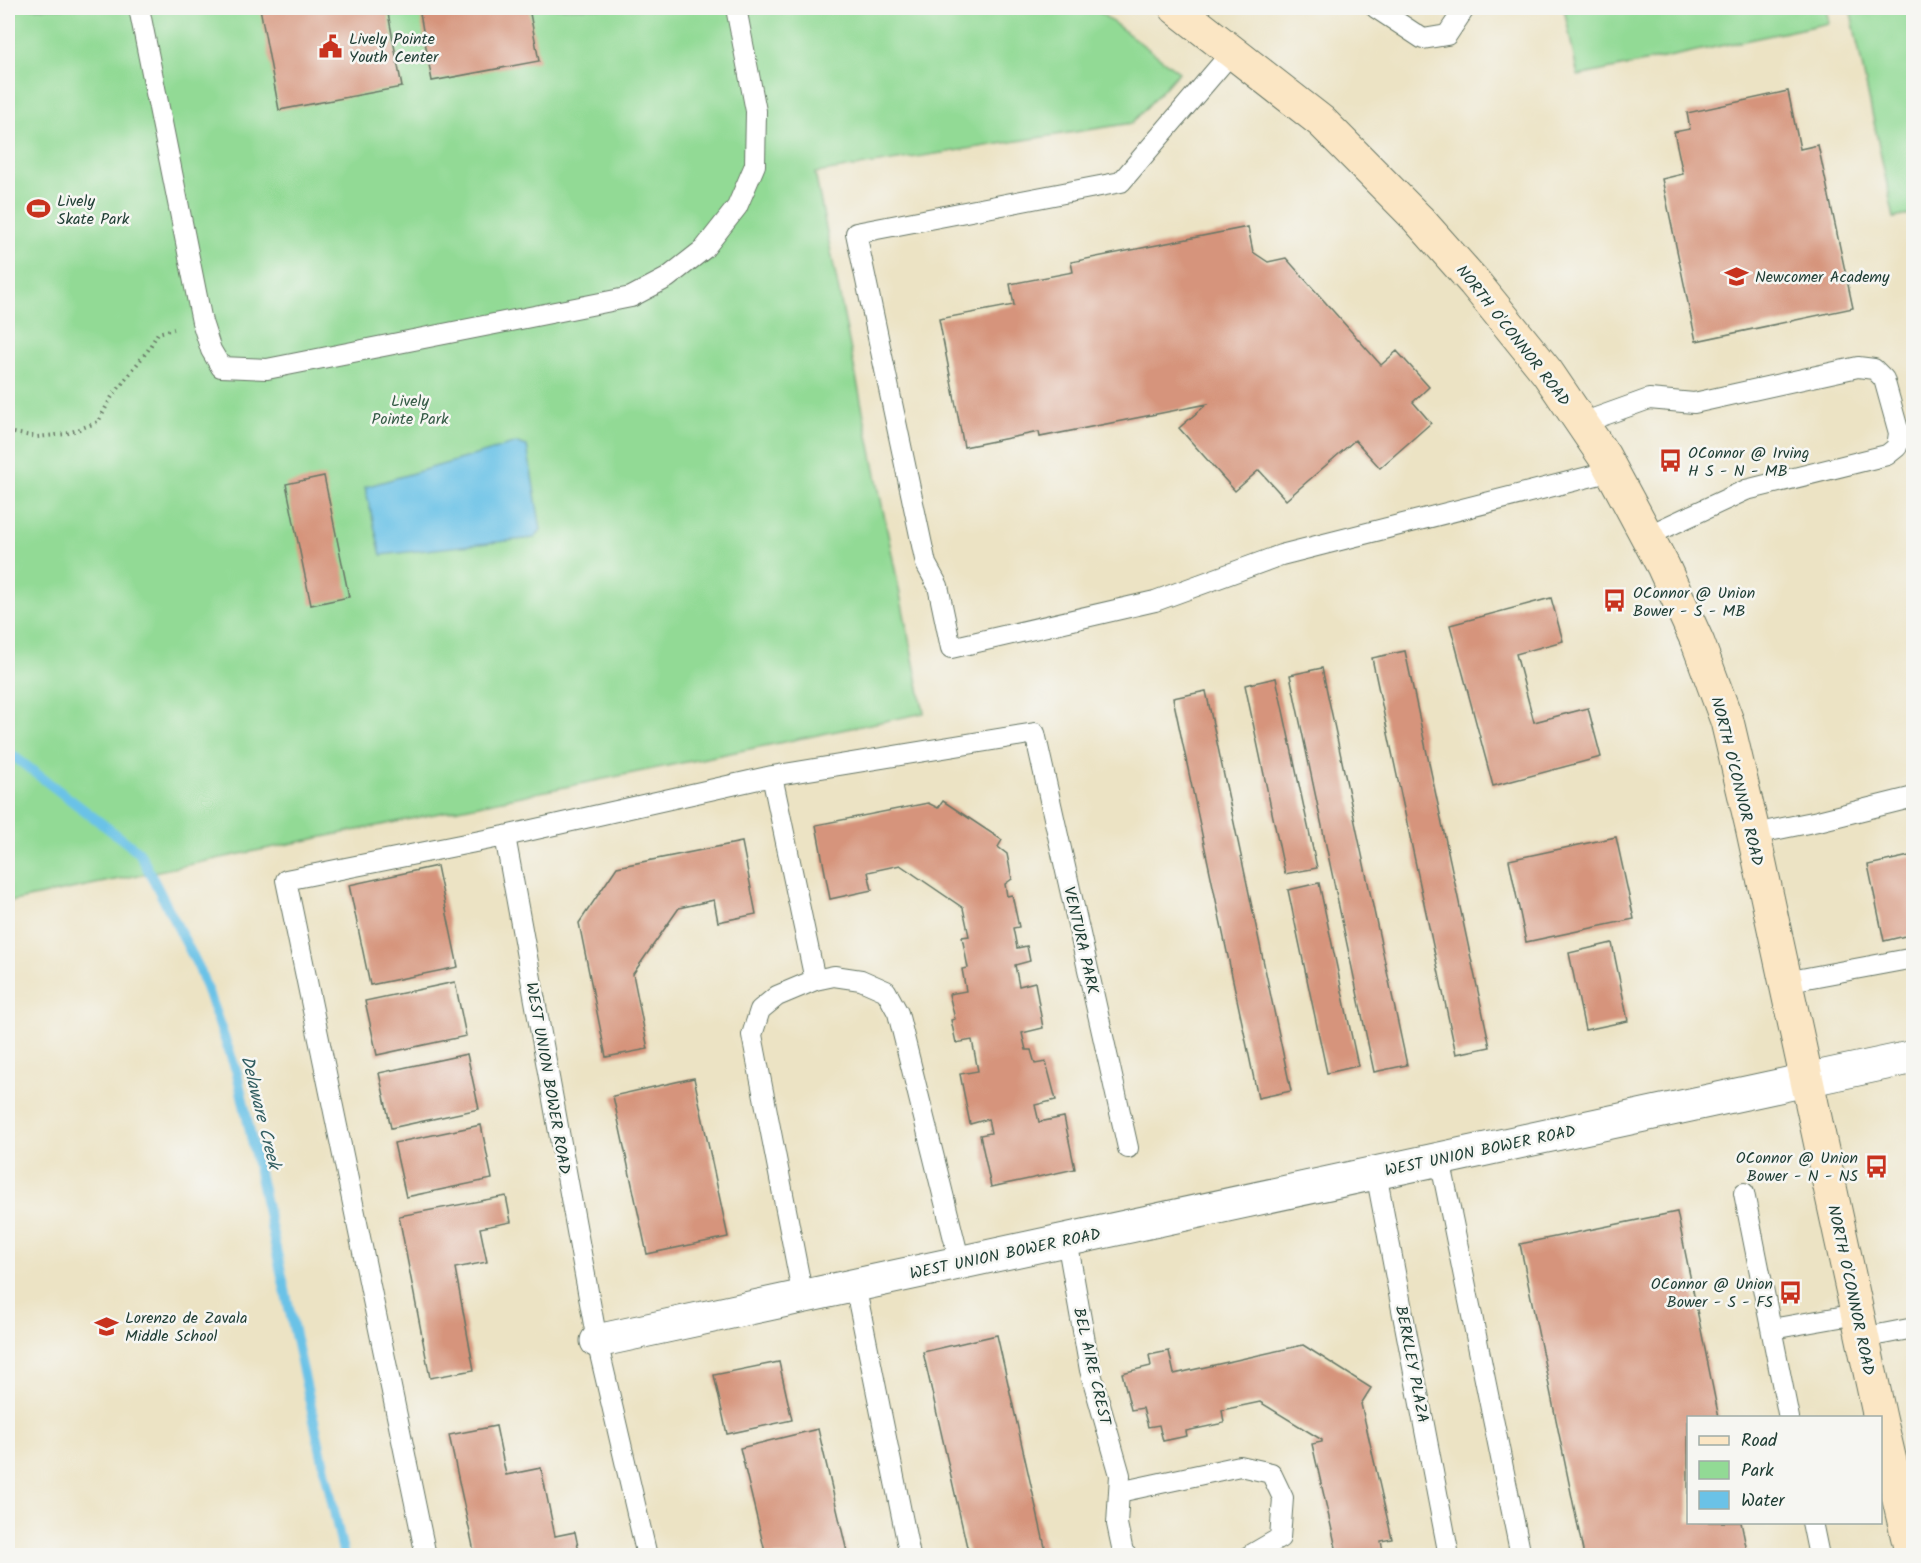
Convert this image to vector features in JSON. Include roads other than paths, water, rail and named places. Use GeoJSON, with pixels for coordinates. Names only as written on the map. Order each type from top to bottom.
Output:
{"type":"FeatureCollection","features":[{"type":"Feature","properties":{"kind":"main road","name":"NORTH O'CONNOR ROAD"},"geometry":{"type":"LineString","coordinates":[[1176,8],[1322,123],[1418,219],[1474,282],[1547,372],[1582,423],[1612,471],[1664,566],[1698,643],[1727,721],[1754,834],[1880,1416]]}},
{"type":"Feature","properties":{"kind":"main road","name":"NORTH O'CONNOR ROAD"},"geometry":{"type":"LineString","coordinates":[[1882,1427],[1912,1556]]}},
{"type":"Feature","properties":{"kind":"street","name":"WEST UNION BOWER ROAD"},"geometry":{"type":"LineString","coordinates":[[597,1341],[1914,1057]]}},
{"type":"Feature","properties":{"kind":"lane"},"geometry":{"type":"LineString","coordinates":[[139,8],[202,322],[211,350],[221,368],[267,369],[631,297],[667,278],[704,249],[737,207],[755,165],[756,111],[736,8]]}},
{"type":"Feature","properties":{"kind":"lane"},"geometry":{"type":"LineString","coordinates":[[1376,8],[1423,39],[1447,35],[1465,8]]}},
{"type":"Feature","properties":{"kind":"lane"},"geometry":{"type":"LineString","coordinates":[[1232,52],[1121,182],[856,233],[926,564],[938,586],[951,648],[1155,601],[1281,555],[1612,471]]}},
{"type":"Feature","properties":{"kind":"lane"},"geometry":{"type":"LineString","coordinates":[[1582,423],[1649,399],[1694,403],[1858,367],[1874,369],[1884,379],[1899,433],[1897,447],[1887,455],[1746,490],[1647,536]]}},
{"type":"Feature","properties":{"kind":"lane","name":"VENTURA PARK"},"geometry":{"type":"LineString","coordinates":[[772,776],[1035,733],[1128,1148]]}},
{"type":"Feature","properties":{"kind":"lane"},"geometry":{"type":"LineString","coordinates":[[426,1556],[286,880],[505,836],[772,776],[815,980]]}},
{"type":"Feature","properties":{"kind":"lane"},"geometry":{"type":"LineString","coordinates":[[1754,834],[1914,797]]}},
{"type":"Feature","properties":{"kind":"lane","name":"WEST UNION BOWER ROAD"},"geometry":{"type":"LineString","coordinates":[[505,836],[597,1341]]}},
{"type":"Feature","properties":{"kind":"lane"},"geometry":{"type":"LineString","coordinates":[[1785,982],[1914,958]]}},
{"type":"Feature","properties":{"kind":"lane"},"geometry":{"type":"LineString","coordinates":[[803,1297],[752,1035],[760,1010],[777,996],[815,980],[834,976],[861,980],[886,991],[898,1013],[960,1263]]}},
{"type":"Feature","properties":{"kind":"lane"},"geometry":{"type":"LineString","coordinates":[[1440,1159],[1521,1556]]}},
{"type":"Feature","properties":{"kind":"lane","name":"BERKLEY PLAZA"},"geometry":{"type":"LineString","coordinates":[[1376,1173],[1449,1556]]}},
{"type":"Feature","properties":{"kind":"lane"},"geometry":{"type":"LineString","coordinates":[[1744,1193],[1789,1416]]}},
{"type":"Feature","properties":{"kind":"lane","name":"BEL AIRE CREST"},"geometry":{"type":"LineString","coordinates":[[1067,1240],[1090,1370],[1120,1475],[1117,1524],[1123,1552],[1127,1556]]}},
{"type":"Feature","properties":{"kind":"lane"},"geometry":{"type":"LineString","coordinates":[[855,1285],[910,1556]]}},
{"type":"Feature","properties":{"kind":"lane"},"geometry":{"type":"LineString","coordinates":[[1772,1329],[1860,1326],[1914,1328]]}},
{"type":"Feature","properties":{"kind":"lane"},"geometry":{"type":"LineString","coordinates":[[597,1341],[647,1556]]}},
{"type":"Feature","properties":{"kind":"lane"},"geometry":{"type":"LineString","coordinates":[[1119,1492],[1240,1466],[1271,1473],[1283,1498],[1280,1538],[1249,1556]]}},
{"type":"Feature","properties":{"kind":"lane"},"geometry":{"type":"LineString","coordinates":[[1812,1524],[1819,1556]]}},
{"type":"Feature","properties":{"kind":"water"},"geometry":{"type":"Polygon","coordinates":[[[517,443],[527,446],[541,530],[534,538],[381,555],[365,487],[517,443]]]}},
{"type":"Feature","properties":{"kind":"waterway","name":"Delaware Creek"},"geometry":{"type":"LineString","coordinates":[[8,752],[139,852],[199,968],[237,1073],[344,1556]]}},
{"type":"Feature","properties":{"kind":"place","name":"Lively Pointe Youth Center"},"geometry":{"type":"Point","coordinates":[331,47]}},
{"type":"Feature","properties":{"kind":"place","name":"Lively Skate Park"},"geometry":{"type":"Point","coordinates":[39,209]}},
{"type":"Feature","properties":{"kind":"place","name":"Newcomer Academy"},"geometry":{"type":"Point","coordinates":[1737,276]}},
{"type":"Feature","properties":{"kind":"place","name":"OConnor @ Irving H S - N - MB"},"geometry":{"type":"Point","coordinates":[1670,461]}},
{"type":"Feature","properties":{"kind":"place","name":"OConnor @ Union Bower - S - MB"},"geometry":{"type":"Point","coordinates":[1615,601]}},
{"type":"Feature","properties":{"kind":"place","name":"OConnor @ Union Bower - N - NS"},"geometry":{"type":"Point","coordinates":[1876,1166]}},
{"type":"Feature","properties":{"kind":"place","name":"OConnor @ Union Bower - S - FS"},"geometry":{"type":"Point","coordinates":[1791,1292]}},
{"type":"Feature","properties":{"kind":"place","name":"Lorenzo de Zavala Middle School"},"geometry":{"type":"Point","coordinates":[107,1326]}},
{"type":"Feature","properties":{"kind":"park label","name":"Lively Pointe Park"},"geometry":{"type":"Point","coordinates":[410,409]}}]}
